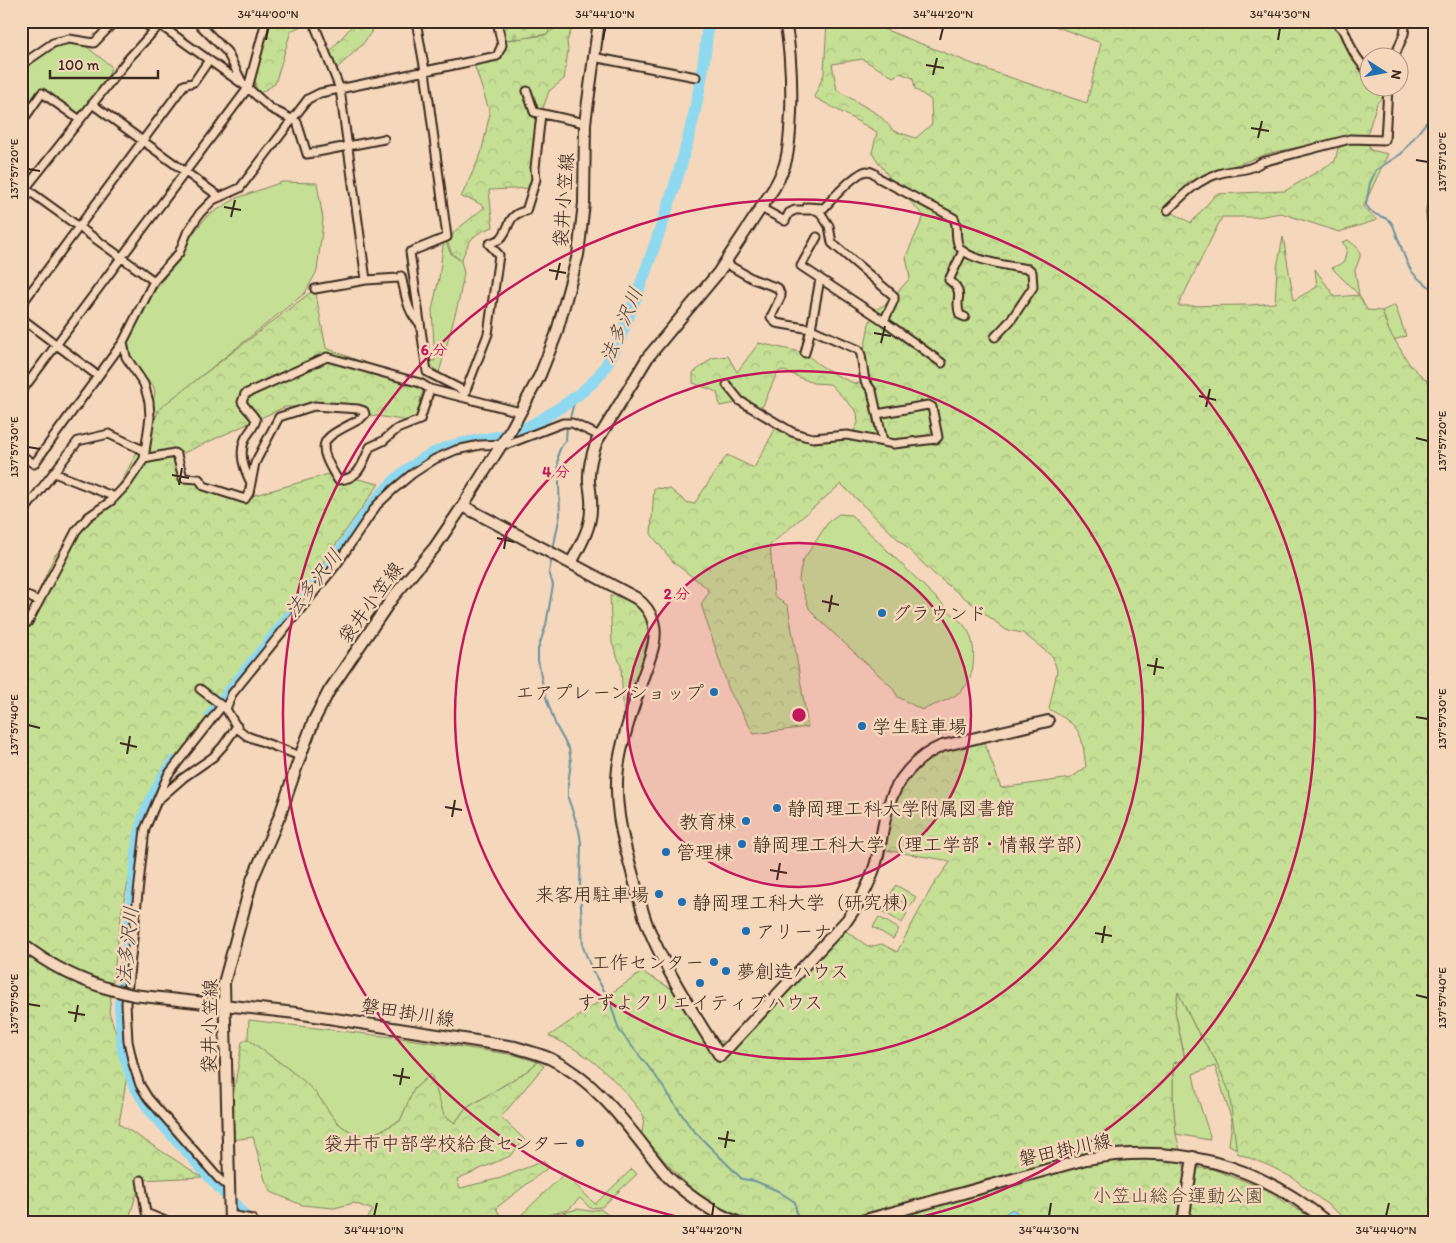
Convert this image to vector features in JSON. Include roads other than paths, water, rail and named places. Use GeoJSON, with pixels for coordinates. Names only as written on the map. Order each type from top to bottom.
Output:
{"type":"FeatureCollection","features":[{"type":"Feature","properties":{"kind":"main road","name":"袋井小笠線"},"geometry":{"type":"LineString","coordinates":[[230,1219],[224,983],[252,880],[280,815],[314,720],[329,691],[393,597],[435,547],[463,506],[512,428],[540,376],[556,335],[578,255],[584,203],[585,123],[598,21]]}},
{"type":"Feature","properties":{"kind":"main road"},"geometry":{"type":"LineString","coordinates":[[571,563],[583,540],[590,520],[592,508],[589,467],[592,453],[600,436],[648,357],[725,263],[782,174],[790,141],[792,64],[785,21]]}},
{"type":"Feature","properties":{"kind":"main road"},"geometry":{"type":"LineString","coordinates":[[463,506],[636,598],[644,605],[654,622],[654,642],[624,735],[617,786],[619,815],[624,841],[648,925],[664,962],[682,995],[720,1056],[856,908],[875,867],[888,807],[893,794],[899,782],[916,762],[934,749],[942,746],[1048,721]]}},
{"type":"Feature","properties":{"kind":"main road","name":"磐田掛川線"},"geometry":{"type":"LineString","coordinates":[[21,942],[40,958],[77,978],[94,985],[133,995],[296,1013],[446,1035],[515,1047],[550,1059],[592,1087],[669,1178],[681,1189],[709,1209],[738,1222]]}},
{"type":"Feature","properties":{"kind":"main road","name":"磐田掛川線"},"geometry":{"type":"LineString","coordinates":[[858,1222],[1086,1159],[1136,1153],[1176,1154],[1235,1168],[1261,1178],[1289,1193],[1328,1222]]}},
{"type":"Feature","properties":{"kind":"main road"},"geometry":{"type":"LineString","coordinates":[[1183,1222],[1193,1157]]}},
{"type":"Feature","properties":{"kind":"street"},"geometry":{"type":"LineString","coordinates":[[21,65],[53,43],[69,39],[94,43],[115,21]]}},
{"type":"Feature","properties":{"kind":"street"},"geometry":{"type":"LineString","coordinates":[[140,21],[159,26],[246,86],[270,108],[297,122],[307,154],[384,139]]}},
{"type":"Feature","properties":{"kind":"street"},"geometry":{"type":"LineString","coordinates":[[196,21],[227,52],[246,86]]}},
{"type":"Feature","properties":{"kind":"street"},"geometry":{"type":"LineString","coordinates":[[21,392],[186,172],[246,86],[254,71],[266,21]]}},
{"type":"Feature","properties":{"kind":"street"},"geometry":{"type":"LineString","coordinates":[[313,21],[340,89],[366,280]]}},
{"type":"Feature","properties":{"kind":"street"},"geometry":{"type":"LineString","coordinates":[[416,21],[425,71],[447,237],[410,252],[427,372],[465,395]]}},
{"type":"Feature","properties":{"kind":"street"},"geometry":{"type":"LineString","coordinates":[[21,455],[34,464],[123,342],[154,281],[179,253],[187,233],[200,213],[214,200],[240,188],[308,98],[320,93],[497,56],[502,45],[497,21]]}},
{"type":"Feature","properties":{"kind":"street"},"geometry":{"type":"LineString","coordinates":[[1333,21],[1347,33],[1353,52],[1358,59]]}},
{"type":"Feature","properties":{"kind":"street"},"geometry":{"type":"LineString","coordinates":[[1398,48],[1404,34],[1406,21]]}},
{"type":"Feature","properties":{"kind":"street"},"geometry":{"type":"LineString","coordinates":[[154,281],[80,227],[23,191],[129,58],[159,26]]}},
{"type":"Feature","properties":{"kind":"street"},"geometry":{"type":"LineString","coordinates":[[594,57],[696,77]]}},
{"type":"Feature","properties":{"kind":"street"},"geometry":{"type":"LineString","coordinates":[[21,305],[184,85],[194,82],[209,60]]}},
{"type":"Feature","properties":{"kind":"street"},"geometry":{"type":"LineString","coordinates":[[526,91],[534,112],[585,123]]}},
{"type":"Feature","properties":{"kind":"street"},"geometry":{"type":"LineString","coordinates":[[21,122],[42,93],[80,120]]}},
{"type":"Feature","properties":{"kind":"street"},"geometry":{"type":"LineString","coordinates":[[1168,210],[1187,190],[1206,178],[1219,173],[1253,168],[1262,162],[1350,139],[1385,140],[1385,98]]}},
{"type":"Feature","properties":{"kind":"street"},"geometry":{"type":"LineString","coordinates":[[92,104],[220,197]]}},
{"type":"Feature","properties":{"kind":"street"},"geometry":{"type":"LineString","coordinates":[[465,395],[488,334],[499,254],[489,244],[500,238],[512,218],[519,212],[526,211],[536,179],[535,168],[541,114]]}},
{"type":"Feature","properties":{"kind":"street"},"geometry":{"type":"LineString","coordinates":[[806,210],[807,207],[824,208],[838,192],[860,175],[869,171],[875,173],[880,179],[954,218],[958,244],[963,251],[990,263],[1029,269],[1032,272],[1033,287],[1011,320],[995,337]]}},
{"type":"Feature","properties":{"kind":"street"},"geometry":{"type":"LineString","coordinates":[[1435,196],[1430,205],[1430,215],[1435,233]]}},
{"type":"Feature","properties":{"kind":"street"},"geometry":{"type":"LineString","coordinates":[[761,208],[785,220],[795,210],[820,212],[829,226],[832,243],[894,296],[884,321]]}},
{"type":"Feature","properties":{"kind":"street"},"geometry":{"type":"LineString","coordinates":[[817,237],[801,266],[884,321],[942,363]]}},
{"type":"Feature","properties":{"kind":"street"},"geometry":{"type":"LineString","coordinates":[[963,251],[949,280],[957,285],[958,311],[960,315],[965,317]]}},
{"type":"Feature","properties":{"kind":"street"},"geometry":{"type":"LineString","coordinates":[[725,263],[753,279],[778,288],[782,296],[771,317],[776,324],[811,329],[858,350],[861,355],[865,381],[872,391],[883,441]]}},
{"type":"Feature","properties":{"kind":"street"},"geometry":{"type":"LineString","coordinates":[[314,289],[366,280],[399,278],[402,276],[410,309],[415,319],[420,323]]}},
{"type":"Feature","properties":{"kind":"street"},"geometry":{"type":"LineString","coordinates":[[804,353],[811,329],[820,279]]}},
{"type":"Feature","properties":{"kind":"street"},"geometry":{"type":"LineString","coordinates":[[21,318],[98,376]]}},
{"type":"Feature","properties":{"kind":"street"},"geometry":{"type":"LineString","coordinates":[[21,627],[28,622],[76,531],[88,517],[115,497],[127,484],[144,459],[150,417],[147,391],[126,357],[123,342]]}},
{"type":"Feature","properties":{"kind":"street"},"geometry":{"type":"LineString","coordinates":[[251,483],[243,468],[242,456],[245,439],[256,420],[242,402],[245,394],[327,357],[420,383],[430,388],[465,395],[520,412]]}},
{"type":"Feature","properties":{"kind":"street"},"geometry":{"type":"LineString","coordinates":[[727,385],[740,401],[792,432],[813,438],[847,435],[894,444],[936,440],[938,437],[932,408],[928,405],[877,414]]}},
{"type":"Feature","properties":{"kind":"street"},"geometry":{"type":"LineString","coordinates":[[144,459],[174,453],[177,455],[183,478],[199,479],[204,486],[245,499],[255,464],[279,417],[314,406],[364,410],[365,414],[360,419],[327,437],[324,444],[327,462],[338,480],[346,480],[363,465],[370,447],[383,441],[397,429],[420,420],[430,388]]}},
{"type":"Feature","properties":{"kind":"street"},"geometry":{"type":"LineString","coordinates":[[229,1187],[219,1179],[148,1098],[140,1085],[133,1064],[128,1041],[126,1003],[144,833],[148,818],[171,772],[337,564],[377,505],[394,489],[412,474],[435,459],[449,453],[480,445],[501,443],[564,423],[572,423],[600,436]]}},
{"type":"Feature","properties":{"kind":"street"},"geometry":{"type":"LineString","coordinates":[[21,515],[78,441],[109,434],[146,451]]}},
{"type":"Feature","properties":{"kind":"street"},"geometry":{"type":"LineString","coordinates":[[54,473],[115,497]]}},
{"type":"Feature","properties":{"kind":"street"},"geometry":{"type":"LineString","coordinates":[[21,593],[38,602]]}},
{"type":"Feature","properties":{"kind":"street"},"geometry":{"type":"LineString","coordinates":[[200,689],[224,707],[237,726],[247,736],[300,756]]}},
{"type":"Feature","properties":{"kind":"street"},"geometry":{"type":"LineString","coordinates":[[157,800],[213,757],[237,726]]}},
{"type":"Feature","properties":{"kind":"street"},"geometry":{"type":"LineString","coordinates":[[171,772],[186,776]]}},
{"type":"Feature","properties":{"kind":"street"},"geometry":{"type":"LineString","coordinates":[[141,1180],[146,1214],[168,1222]]}},
{"type":"Feature","properties":{"kind":"street"},"geometry":{"type":"LineString","coordinates":[[230,1219],[252,1219],[254,1222]]}},
{"type":"Feature","properties":{"kind":"water"},"geometry":{"type":"Polygon","coordinates":[[[1012,1209],[1029,1222],[1011,1222],[1006,1213],[1012,1209]]]}},
{"type":"Feature","properties":{"kind":"waterway","name":"法多沢川"},"geometry":{"type":"LineString","coordinates":[[211,715],[330,565],[373,505],[403,473],[428,456],[448,447],[502,436],[530,426],[574,398],[590,385],[602,371],[609,361],[626,323],[651,256],[683,157],[699,90],[705,56],[708,21]]}},
{"type":"Feature","properties":{"kind":"waterway"},"geometry":{"type":"LineString","coordinates":[[1435,95],[1429,119],[1401,154],[1376,170],[1370,183],[1366,205],[1373,212],[1391,222],[1411,270],[1420,280],[1435,290]]}},
{"type":"Feature","properties":{"kind":"waterway"},"geometry":{"type":"LineString","coordinates":[[569,421],[576,396]]}},
{"type":"Feature","properties":{"kind":"waterway"},"geometry":{"type":"LineString","coordinates":[[553,549],[560,515],[558,454],[566,440],[567,425]]}},
{"type":"Feature","properties":{"kind":"waterway"},"geometry":{"type":"LineString","coordinates":[[1435,446],[1430,457],[1435,462]]}},
{"type":"Feature","properties":{"kind":"waterway"},"geometry":{"type":"LineString","coordinates":[[552,557],[549,572],[553,585],[546,625],[538,649],[538,660],[544,692],[556,726],[569,749],[571,762],[568,798],[579,830],[581,843],[580,887],[583,947],[592,970],[609,999],[619,1030],[655,1075],[691,1128],[742,1179],[755,1181],[778,1191],[795,1202],[798,1222]]}},
{"type":"Feature","properties":{"kind":"waterway","name":"法多沢川"},"geometry":{"type":"LineString","coordinates":[[174,762],[153,796],[145,814],[138,843],[124,983],[120,1005],[123,1050],[134,1085],[150,1110],[244,1215],[247,1222]]}},
{"type":"Feature","properties":{"kind":"place","name":"グラウンド"},"geometry":{"type":"Point","coordinates":[882,613]}},
{"type":"Feature","properties":{"kind":"place","name":"エアプレーンショップ"},"geometry":{"type":"Point","coordinates":[714,692]}},
{"type":"Feature","properties":{"kind":"place","name":"学生駐車場"},"geometry":{"type":"Point","coordinates":[862,726]}},
{"type":"Feature","properties":{"kind":"place","name":"静岡理工科大学附属図書館"},"geometry":{"type":"Point","coordinates":[777,808]}},
{"type":"Feature","properties":{"kind":"place","name":"教育棟"},"geometry":{"type":"Point","coordinates":[746,821]}},
{"type":"Feature","properties":{"kind":"place","name":"静岡理工科大学（理工学部・情報学部）"},"geometry":{"type":"Point","coordinates":[742,844]}},
{"type":"Feature","properties":{"kind":"place","name":"管理棟"},"geometry":{"type":"Point","coordinates":[666,852]}},
{"type":"Feature","properties":{"kind":"place","name":"来客用駐車場"},"geometry":{"type":"Point","coordinates":[659,894]}},
{"type":"Feature","properties":{"kind":"place","name":"静岡理工科大学（研究棟）"},"geometry":{"type":"Point","coordinates":[682,902]}},
{"type":"Feature","properties":{"kind":"place","name":"アリーナ"},"geometry":{"type":"Point","coordinates":[746,931]}},
{"type":"Feature","properties":{"kind":"place","name":"工作センター"},"geometry":{"type":"Point","coordinates":[714,962]}},
{"type":"Feature","properties":{"kind":"place","name":"夢創造ハウス"},"geometry":{"type":"Point","coordinates":[726,971]}},
{"type":"Feature","properties":{"kind":"place","name":"すずよクリエイティブハウス"},"geometry":{"type":"Point","coordinates":[700,983]}},
{"type":"Feature","properties":{"kind":"place","name":"袋井市中部学校給食センター"},"geometry":{"type":"Point","coordinates":[580,1143]}},
{"type":"Feature","properties":{"kind":"park label","name":"小笠山総合運動公園"},"geometry":{"type":"Point","coordinates":[1178,1195]}}]}
